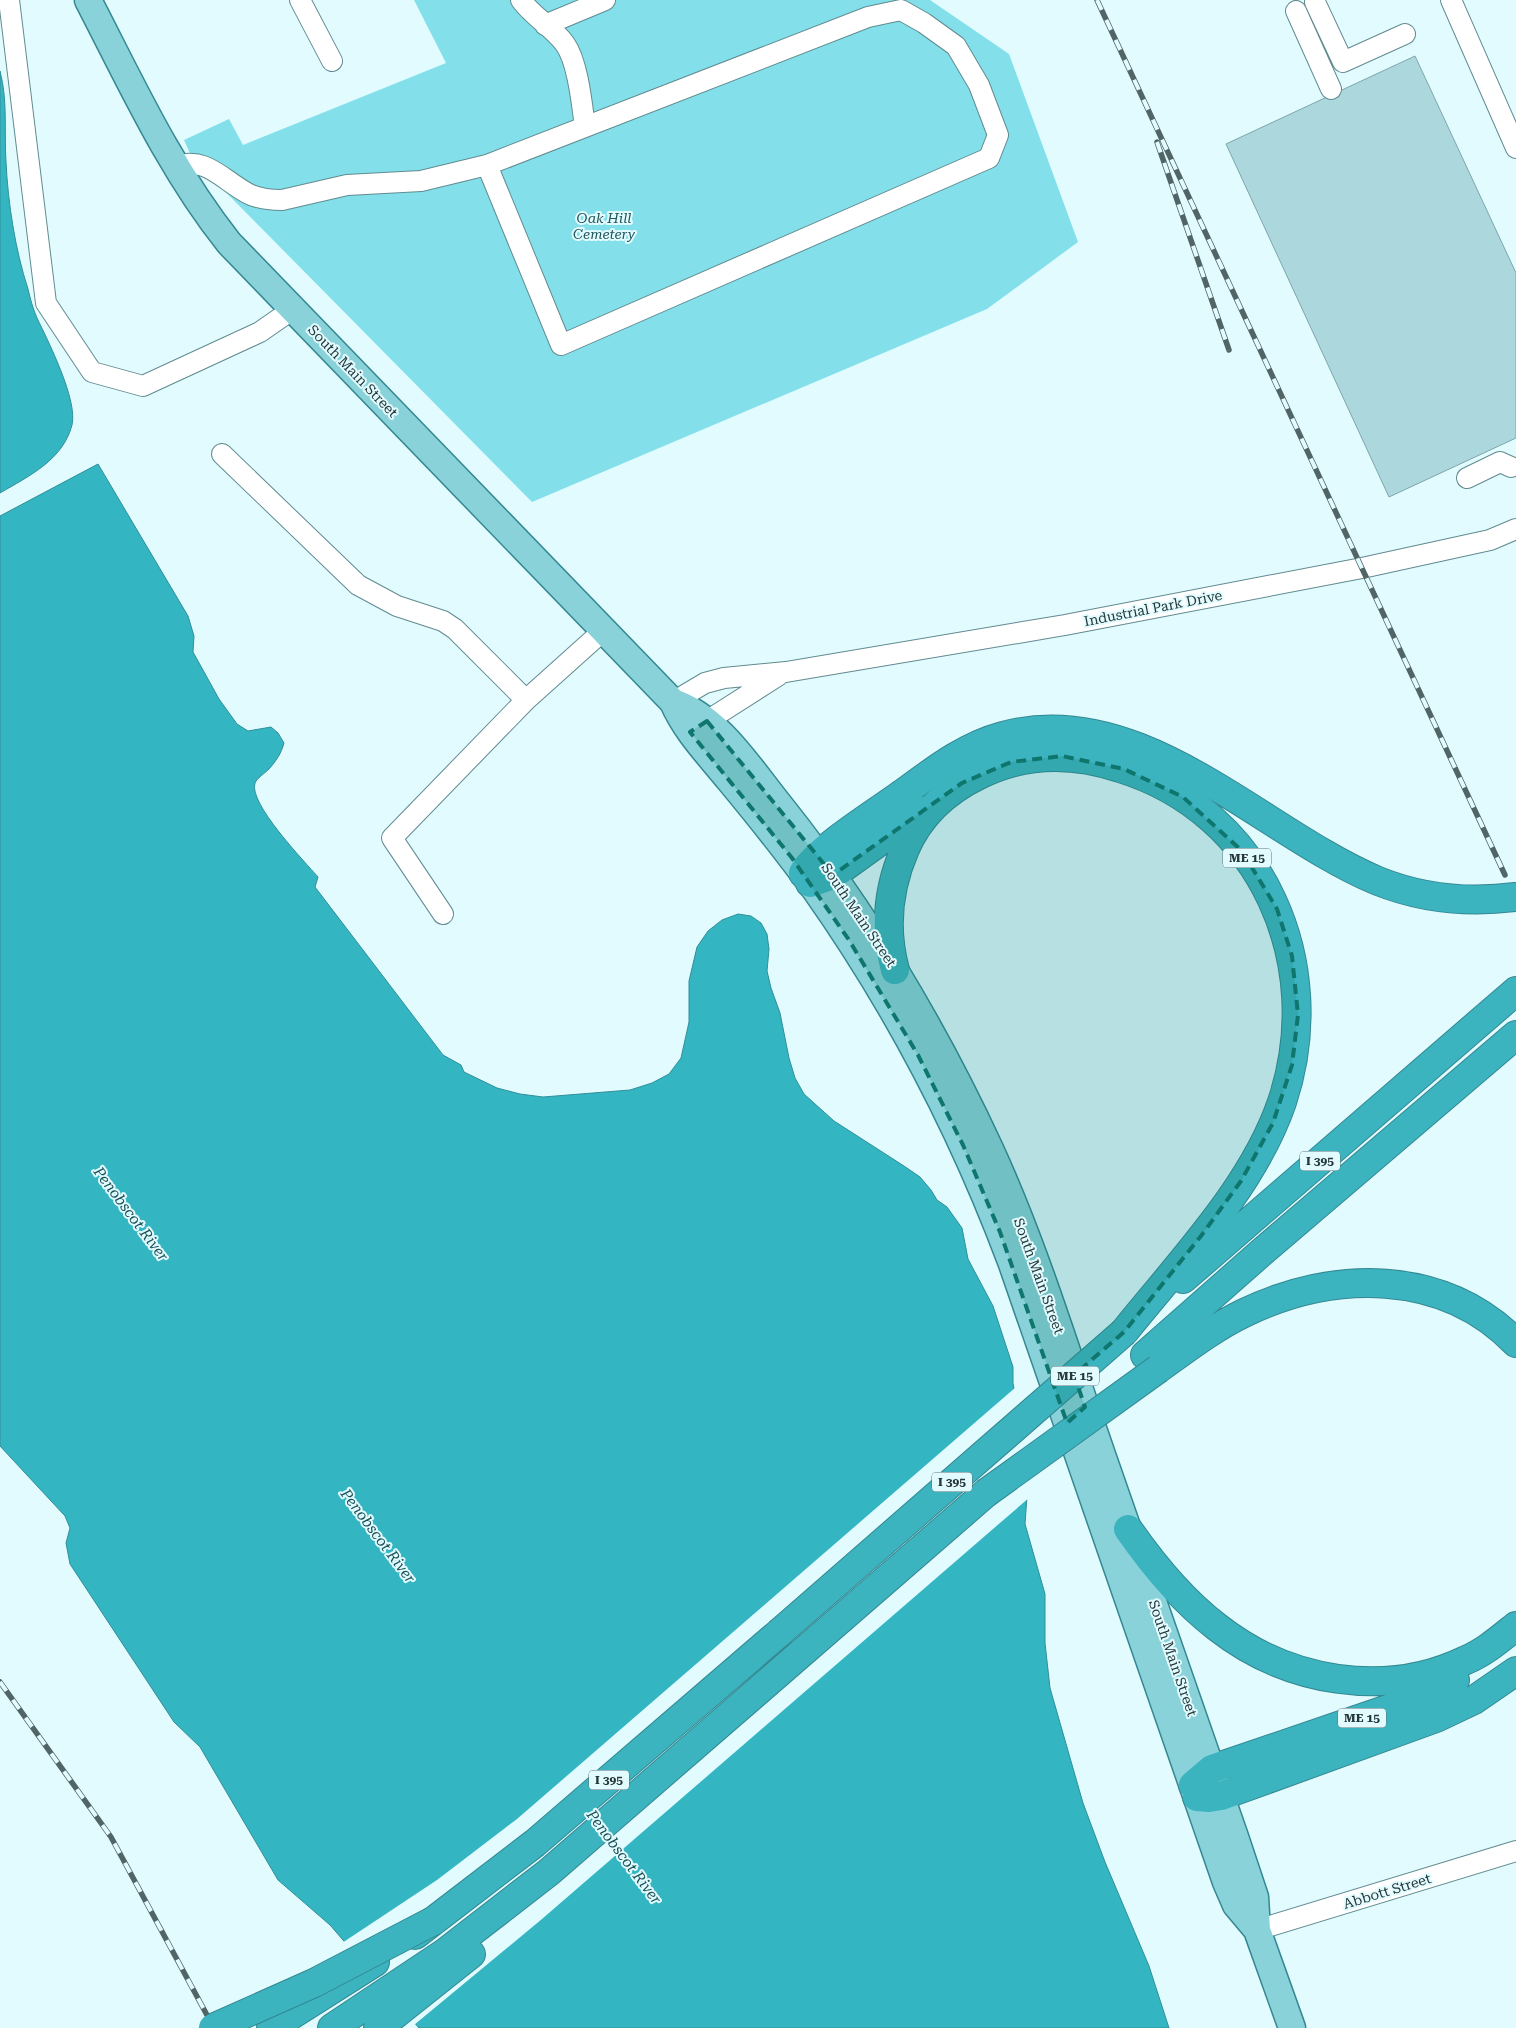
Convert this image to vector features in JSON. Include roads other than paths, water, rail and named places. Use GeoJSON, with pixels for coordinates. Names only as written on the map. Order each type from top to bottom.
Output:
{"type":"FeatureCollection","features":[{"type":"Feature","properties":{"kind":"highway"},"geometry":{"type":"LineString","coordinates":[[816,871],[933,771],[974,747],[1019,732],[1069,730],[1116,740],[1166,760],[1320,850],[1378,881],[1416,893],[1450,899],[1476,900],[1516,897]]}},
{"type":"Feature","properties":{"kind":"highway","name":"ME 15"},"geometry":{"type":"LineString","coordinates":[[895,970],[888,929],[890,902],[896,872],[919,822],[945,795],[994,768],[1027,758],[1045,756],[1093,760],[1139,774],[1183,797],[1231,838],[1260,878],[1284,926],[1292,956],[1298,1000],[1295,1046],[1281,1103],[1264,1144],[1242,1182],[1124,1332]]}},
{"type":"Feature","properties":{"kind":"highway"},"geometry":{"type":"LineString","coordinates":[[816,871],[945,795]]}},
{"type":"Feature","properties":{"kind":"highway","name":"I 395"},"geometry":{"type":"LineString","coordinates":[[271,2028],[348,1980],[433,1921],[589,1798],[1516,991]]}},
{"type":"Feature","properties":{"kind":"highway","name":"I 395"},"geometry":{"type":"LineString","coordinates":[[332,2028],[387,1994],[443,1954],[600,1830],[986,1493],[1152,1362],[1263,1251],[1516,1035]]}},
{"type":"Feature","properties":{"kind":"highway"},"geometry":{"type":"LineString","coordinates":[[1152,1362],[1263,1305],[1322,1287],[1362,1282],[1401,1284],[1446,1296],[1488,1319],[1516,1343]]}},
{"type":"Feature","properties":{"kind":"highway"},"geometry":{"type":"LineString","coordinates":[[1128,1529],[1176,1588],[1217,1627],[1261,1655],[1320,1676],[1372,1682],[1432,1674],[1468,1659],[1516,1626]]}},
{"type":"Feature","properties":{"kind":"highway","name":"ME 15"},"geometry":{"type":"LineString","coordinates":[[1206,1787],[1446,1685],[1480,1663],[1516,1626]]}},
{"type":"Feature","properties":{"kind":"highway"},"geometry":{"type":"LineString","coordinates":[[1206,1787],[1436,1718],[1474,1700],[1516,1671]]}},
{"type":"Feature","properties":{"kind":"highway"},"geometry":{"type":"LineString","coordinates":[[378,2028],[423,1994],[495,1932],[600,1830]]}},
{"type":"Feature","properties":{"kind":"highway"},"geometry":{"type":"LineString","coordinates":[[213,2028],[314,1983],[433,1921]]}},
{"type":"Feature","properties":{"kind":"main road","name":"South Main Street"},"geometry":{"type":"LineString","coordinates":[[88,0],[175,167],[206,214],[229,242],[673,702],[692,709],[698,727],[744,761],[816,871],[895,970],[952,1071],[1009,1196],[1030,1249],[1128,1529],[1206,1787],[1230,1894],[1241,1913],[1257,1930],[1292,2028]]}},
{"type":"Feature","properties":{"kind":"main road","name":"South Main Street"},"geometry":{"type":"LineString","coordinates":[[816,871],[867,968],[906,1033],[949,1114],[976,1174],[1012,1264],[1206,1787]]}},
{"type":"Feature","properties":{"kind":"street"},"geometry":{"type":"LineString","coordinates":[[9,0],[46,303],[92,372],[143,386],[260,332],[293,309]]}},
{"type":"Feature","properties":{"kind":"street"},"geometry":{"type":"LineString","coordinates":[[300,0],[332,61]]}},
{"type":"Feature","properties":{"kind":"street"},"geometry":{"type":"LineString","coordinates":[[521,0],[566,45],[577,77],[585,127]]}},
{"type":"Feature","properties":{"kind":"street"},"geometry":{"type":"LineString","coordinates":[[545,25],[605,0]]}},
{"type":"Feature","properties":{"kind":"street"},"geometry":{"type":"LineString","coordinates":[[1451,0],[1509,115],[1516,148]]}},
{"type":"Feature","properties":{"kind":"street"},"geometry":{"type":"LineString","coordinates":[[1331,89],[1294,5],[1317,1],[1343,62],[1405,34]]}},
{"type":"Feature","properties":{"kind":"street"},"geometry":{"type":"LineString","coordinates":[[175,167],[187,163],[201,164],[247,192],[272,200],[282,200],[347,185],[421,181],[487,165],[585,127],[865,8],[901,10],[924,23],[956,46],[979,85],[998,135],[989,158],[561,345],[487,165]]}},
{"type":"Feature","properties":{"kind":"street"},"geometry":{"type":"LineString","coordinates":[[222,454],[358,585],[396,606],[443,621],[467,638],[526,700]]}},
{"type":"Feature","properties":{"kind":"street"},"geometry":{"type":"LineString","coordinates":[[1467,478],[1500,462],[1514,469]]}},
{"type":"Feature","properties":{"kind":"street","name":"Industrial Park Drive"},"geometry":{"type":"LineString","coordinates":[[673,702],[696,687],[735,676],[786,672],[1065,625],[1362,568],[1490,540],[1516,529]]}},
{"type":"Feature","properties":{"kind":"street"},"geometry":{"type":"LineString","coordinates":[[444,914],[392,838],[526,700],[604,630]]}},
{"type":"Feature","properties":{"kind":"street","name":"Industrial Park Drive"},"geometry":{"type":"LineString","coordinates":[[698,727],[786,672]]}},
{"type":"Feature","properties":{"kind":"street","name":"Abbott Street"},"geometry":{"type":"LineString","coordinates":[[1257,1930],[1516,1851]]}},
{"type":"Feature","properties":{"kind":"water"},"geometry":{"type":"Polygon","coordinates":[[[0,71],[5,105],[5,150],[8,194],[16,242],[33,307],[61,371],[71,401],[73,414],[68,437],[53,457],[44,466],[0,493],[0,71]]]}},
{"type":"Feature","properties":{"kind":"water","name":"Penobscot River"},"geometry":{"type":"Polygon","coordinates":[[[98,464],[188,616],[194,636],[193,652],[219,699],[237,724],[248,731],[271,727],[278,733],[284,743],[276,760],[255,783],[255,792],[268,818],[318,877],[315,887],[443,1055],[461,1065],[464,1072],[497,1088],[543,1097],[630,1090],[652,1083],[669,1074],[681,1058],[689,1022],[689,981],[697,947],[708,931],[722,920],[738,914],[751,916],[761,923],[767,934],[769,949],[767,971],[771,988],[780,1013],[795,1078],[804,1094],[834,1121],[920,1177],[937,1200],[947,1207],[962,1228],[968,1259],[993,1306],[1013,1367],[1013,1383],[1025,1447],[1027,1496],[1025,1524],[1045,1594],[1045,1643],[1050,1688],[1083,1803],[1105,1862],[1149,1966],[1169,2028],[419,2028],[330,1925],[278,1880],[200,1747],[174,1722],[70,1564],[66,1543],[70,1528],[65,1516],[0,1446],[0,516],[98,464]]]}},
{"type":"Feature","properties":{"kind":"railway"},"geometry":{"type":"LineString","coordinates":[[1097,0],[1505,875]]}},
{"type":"Feature","properties":{"kind":"railway"},"geometry":{"type":"LineString","coordinates":[[1157,142],[1229,350]]}},
{"type":"Feature","properties":{"kind":"railway"},"geometry":{"type":"LineString","coordinates":[[0,1682],[111,1837],[214,2028]]}},
{"type":"Feature","properties":{"kind":"park label","name":"Oak Hill Cemetery"},"geometry":{"type":"Point","coordinates":[604,226]}}]}
